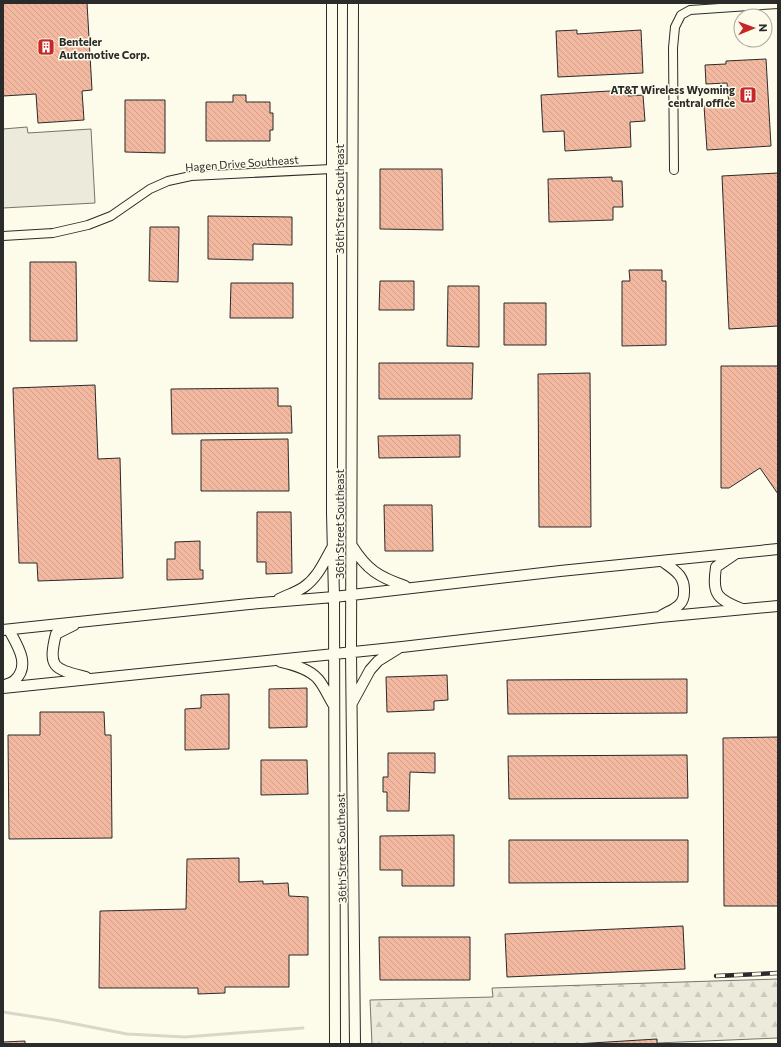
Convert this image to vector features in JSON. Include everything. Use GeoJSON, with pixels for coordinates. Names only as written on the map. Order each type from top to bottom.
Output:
{"type":"FeatureCollection","features":[{"type":"Feature","properties":{"kind":"street","name":"36th Street Southeast"},"geometry":{"type":"LineString","coordinates":[[332,3],[332,547],[334,597],[335,1044]]}},
{"type":"Feature","properties":{"kind":"street","name":"36th Street Southeast"},"geometry":{"type":"LineString","coordinates":[[353,3],[350,419],[354,1044]]}},
{"type":"Feature","properties":{"kind":"street"},"geometry":{"type":"LineString","coordinates":[[674,170],[673,48],[675,27],[681,15],[690,10],[702,8],[778,4]]}},
{"type":"Feature","properties":{"kind":"street","name":"Hagen Drive Southeast"},"geometry":{"type":"LineString","coordinates":[[3,236],[53,233],[88,225],[111,216],[150,189],[168,181],[191,176],[352,168]]}},
{"type":"Feature","properties":{"kind":"street"},"geometry":{"type":"LineString","coordinates":[[352,546],[360,560],[372,571],[389,581],[409,588]]}},
{"type":"Feature","properties":{"kind":"street"},"geometry":{"type":"LineString","coordinates":[[273,602],[304,587],[319,572],[332,547]]}},
{"type":"Feature","properties":{"kind":"street"},"geometry":{"type":"LineString","coordinates":[[3,687],[15,680],[21,670],[23,657],[19,648],[6,630],[334,597],[778,549]]}},
{"type":"Feature","properties":{"kind":"street"},"geometry":{"type":"LineString","coordinates":[[737,553],[716,567],[714,581],[716,592],[724,602],[744,610]]}},
{"type":"Feature","properties":{"kind":"street"},"geometry":{"type":"LineString","coordinates":[[660,617],[680,604],[684,598],[683,580],[679,573],[662,561]]}},
{"type":"Feature","properties":{"kind":"street"},"geometry":{"type":"LineString","coordinates":[[3,687],[274,660],[660,617],[778,606]]}},
{"type":"Feature","properties":{"kind":"street"},"geometry":{"type":"LineString","coordinates":[[81,622],[56,634],[52,649],[53,662],[59,670],[91,679]]}},
{"type":"Feature","properties":{"kind":"street"},"geometry":{"type":"LineString","coordinates":[[352,705],[370,670],[378,661],[402,646]]}},
{"type":"Feature","properties":{"kind":"street"},"geometry":{"type":"LineString","coordinates":[[274,660],[295,665],[318,679],[334,706]]}},
{"type":"Feature","properties":{"kind":"green space"},"geometry":{"type":"Polygon","coordinates":[[[778,979],[778,1038],[632,1044],[372,1044],[370,1000],[493,997],[492,988],[778,979]]]}},
{"type":"Feature","properties":{"kind":"shaded area"},"geometry":{"type":"Polygon","coordinates":[[[27,127],[28,133],[91,129],[95,203],[3,208],[3,129],[27,127]]]}},
{"type":"Feature","properties":{"kind":"building","name":"Benteler Automotive Corp."},"geometry":{"type":"Polygon","coordinates":[[[3,3],[87,3],[92,90],[82,91],[84,120],[38,123],[36,94],[3,96],[3,3]]]}},
{"type":"Feature","properties":{"kind":"building"},"geometry":{"type":"Polygon","coordinates":[[[577,30],[577,34],[641,30],[643,73],[558,77],[556,31],[577,30]]]}},
{"type":"Feature","properties":{"kind":"building","name":"AT&T Wireless Wyoming central office"},"geometry":{"type":"Polygon","coordinates":[[[766,59],[771,146],[707,150],[704,106],[729,105],[727,83],[706,84],[705,65],[726,64],[726,61],[766,59]]]}},
{"type":"Feature","properties":{"kind":"building"},"geometry":{"type":"Polygon","coordinates":[[[627,90],[628,96],[643,95],[645,121],[630,122],[631,147],[565,151],[564,131],[543,132],[541,95],[627,90]]]}},
{"type":"Feature","properties":{"kind":"building"},"geometry":{"type":"Polygon","coordinates":[[[233,95],[246,95],[246,102],[270,102],[270,113],[273,113],[273,130],[270,130],[270,141],[206,141],[206,102],[233,102],[233,95]]]}},
{"type":"Feature","properties":{"kind":"building"},"geometry":{"type":"Polygon","coordinates":[[[125,100],[165,100],[165,153],[125,152],[125,100]]]}},
{"type":"Feature","properties":{"kind":"building"},"geometry":{"type":"Polygon","coordinates":[[[380,169],[442,169],[443,230],[380,229],[380,169]]]}},
{"type":"Feature","properties":{"kind":"building"},"geometry":{"type":"Polygon","coordinates":[[[778,173],[778,326],[729,329],[722,176],[778,173]]]}},
{"type":"Feature","properties":{"kind":"building"},"geometry":{"type":"Polygon","coordinates":[[[612,177],[612,181],[622,181],[623,207],[613,207],[613,220],[549,222],[548,179],[612,177]]]}},
{"type":"Feature","properties":{"kind":"building"},"geometry":{"type":"Polygon","coordinates":[[[208,216],[292,217],[292,245],[253,244],[253,260],[208,259],[208,216]]]}},
{"type":"Feature","properties":{"kind":"building"},"geometry":{"type":"Polygon","coordinates":[[[150,227],[179,227],[178,282],[149,281],[150,227]]]}},
{"type":"Feature","properties":{"kind":"building"},"geometry":{"type":"Polygon","coordinates":[[[30,262],[76,262],[77,341],[30,341],[30,262]]]}},
{"type":"Feature","properties":{"kind":"building"},"geometry":{"type":"Polygon","coordinates":[[[629,270],[662,270],[662,281],[666,281],[666,345],[622,346],[622,281],[630,281],[629,270]]]}},
{"type":"Feature","properties":{"kind":"building"},"geometry":{"type":"Polygon","coordinates":[[[380,281],[414,281],[414,310],[379,310],[380,281]]]}},
{"type":"Feature","properties":{"kind":"building"},"geometry":{"type":"Polygon","coordinates":[[[231,283],[293,283],[293,318],[230,318],[231,283]]]}},
{"type":"Feature","properties":{"kind":"building"},"geometry":{"type":"Polygon","coordinates":[[[448,286],[479,286],[479,347],[447,346],[448,286]]]}},
{"type":"Feature","properties":{"kind":"building"},"geometry":{"type":"Polygon","coordinates":[[[504,303],[546,303],[546,345],[504,345],[504,303]]]}},
{"type":"Feature","properties":{"kind":"building"},"geometry":{"type":"Polygon","coordinates":[[[379,363],[473,363],[472,399],[379,399],[379,363]]]}},
{"type":"Feature","properties":{"kind":"building"},"geometry":{"type":"Polygon","coordinates":[[[721,366],[778,366],[778,494],[760,468],[729,488],[721,488],[721,366]]]}},
{"type":"Feature","properties":{"kind":"building"},"geometry":{"type":"Polygon","coordinates":[[[590,373],[591,527],[539,527],[538,374],[590,373]]]}},
{"type":"Feature","properties":{"kind":"building"},"geometry":{"type":"Polygon","coordinates":[[[95,385],[98,459],[120,458],[123,578],[38,581],[37,563],[19,563],[13,388],[95,385]]]}},
{"type":"Feature","properties":{"kind":"building"},"geometry":{"type":"Polygon","coordinates":[[[278,388],[278,406],[291,406],[292,433],[172,434],[171,389],[278,388]]]}},
{"type":"Feature","properties":{"kind":"building"},"geometry":{"type":"Polygon","coordinates":[[[460,435],[460,457],[379,458],[378,436],[460,435]]]}},
{"type":"Feature","properties":{"kind":"building"},"geometry":{"type":"Polygon","coordinates":[[[288,439],[289,491],[201,491],[201,440],[288,439]]]}},
{"type":"Feature","properties":{"kind":"building"},"geometry":{"type":"Polygon","coordinates":[[[384,505],[432,505],[433,551],[385,551],[384,505]]]}},
{"type":"Feature","properties":{"kind":"building"},"geometry":{"type":"Polygon","coordinates":[[[257,512],[291,512],[292,573],[266,574],[266,562],[257,562],[257,512]]]}},
{"type":"Feature","properties":{"kind":"building"},"geometry":{"type":"Polygon","coordinates":[[[200,541],[200,570],[203,570],[203,579],[167,580],[167,559],[175,559],[175,542],[200,541]]]}},
{"type":"Feature","properties":{"kind":"building"},"geometry":{"type":"Polygon","coordinates":[[[447,675],[448,700],[434,701],[434,710],[387,712],[386,677],[447,675]]]}},
{"type":"Feature","properties":{"kind":"building"},"geometry":{"type":"Polygon","coordinates":[[[687,679],[687,713],[508,714],[507,680],[687,679]]]}},
{"type":"Feature","properties":{"kind":"building"},"geometry":{"type":"Polygon","coordinates":[[[307,688],[307,727],[269,728],[269,689],[307,688]]]}},
{"type":"Feature","properties":{"kind":"building"},"geometry":{"type":"Polygon","coordinates":[[[229,694],[229,749],[185,750],[185,709],[201,708],[201,695],[229,694]]]}},
{"type":"Feature","properties":{"kind":"building"},"geometry":{"type":"Polygon","coordinates":[[[40,712],[104,712],[105,735],[111,735],[112,838],[9,839],[8,735],[40,735],[40,712]]]}},
{"type":"Feature","properties":{"kind":"building"},"geometry":{"type":"Polygon","coordinates":[[[778,737],[778,906],[724,906],[723,738],[778,737]]]}},
{"type":"Feature","properties":{"kind":"building"},"geometry":{"type":"Polygon","coordinates":[[[388,753],[435,753],[435,773],[410,772],[409,811],[387,811],[387,792],[383,792],[383,777],[388,777],[388,753]]]}},
{"type":"Feature","properties":{"kind":"building"},"geometry":{"type":"Polygon","coordinates":[[[687,755],[688,798],[509,799],[508,756],[687,755]]]}},
{"type":"Feature","properties":{"kind":"building"},"geometry":{"type":"Polygon","coordinates":[[[261,760],[307,760],[308,794],[261,795],[261,760]]]}},
{"type":"Feature","properties":{"kind":"building"},"geometry":{"type":"Polygon","coordinates":[[[454,835],[454,886],[402,886],[402,870],[380,870],[380,836],[454,835]]]}},
{"type":"Feature","properties":{"kind":"building"},"geometry":{"type":"Polygon","coordinates":[[[509,840],[688,840],[688,882],[509,883],[509,840]]]}},
{"type":"Feature","properties":{"kind":"building"},"geometry":{"type":"Polygon","coordinates":[[[239,858],[239,882],[263,881],[263,884],[288,883],[289,896],[308,897],[308,955],[289,955],[289,987],[225,987],[225,993],[198,994],[198,988],[99,988],[100,911],[186,909],[187,859],[239,858]]]}},
{"type":"Feature","properties":{"kind":"building"},"geometry":{"type":"Polygon","coordinates":[[[683,926],[685,969],[507,977],[505,934],[683,926]]]}},
{"type":"Feature","properties":{"kind":"building"},"geometry":{"type":"Polygon","coordinates":[[[379,937],[470,937],[470,980],[380,980],[379,937]]]}},
{"type":"Feature","properties":{"kind":"building"},"geometry":{"type":"Polygon","coordinates":[[[657,1039],[657,1044],[575,1044],[657,1039]]]}},
{"type":"Feature","properties":{"kind":"building"},"geometry":{"type":"Polygon","coordinates":[[[25,1041],[25,1044],[3,1044],[3,1042],[25,1041]]]}},
{"type":"Feature","properties":{"kind":"waterway"},"geometry":{"type":"LineString","coordinates":[[3,1012],[55,1020],[127,1034],[185,1037],[303,1028]]}},
{"type":"Feature","properties":{"kind":"railway"},"geometry":{"type":"LineString","coordinates":[[716,976],[778,973]]}},
{"type":"Feature","properties":{"kind":"place","name":"Benteler Automotive Corp."},"geometry":{"type":"Point","coordinates":[46,47]}},
{"type":"Feature","properties":{"kind":"place","name":"AT&T Wireless Wyoming central office"},"geometry":{"type":"Point","coordinates":[748,95]}}]}
